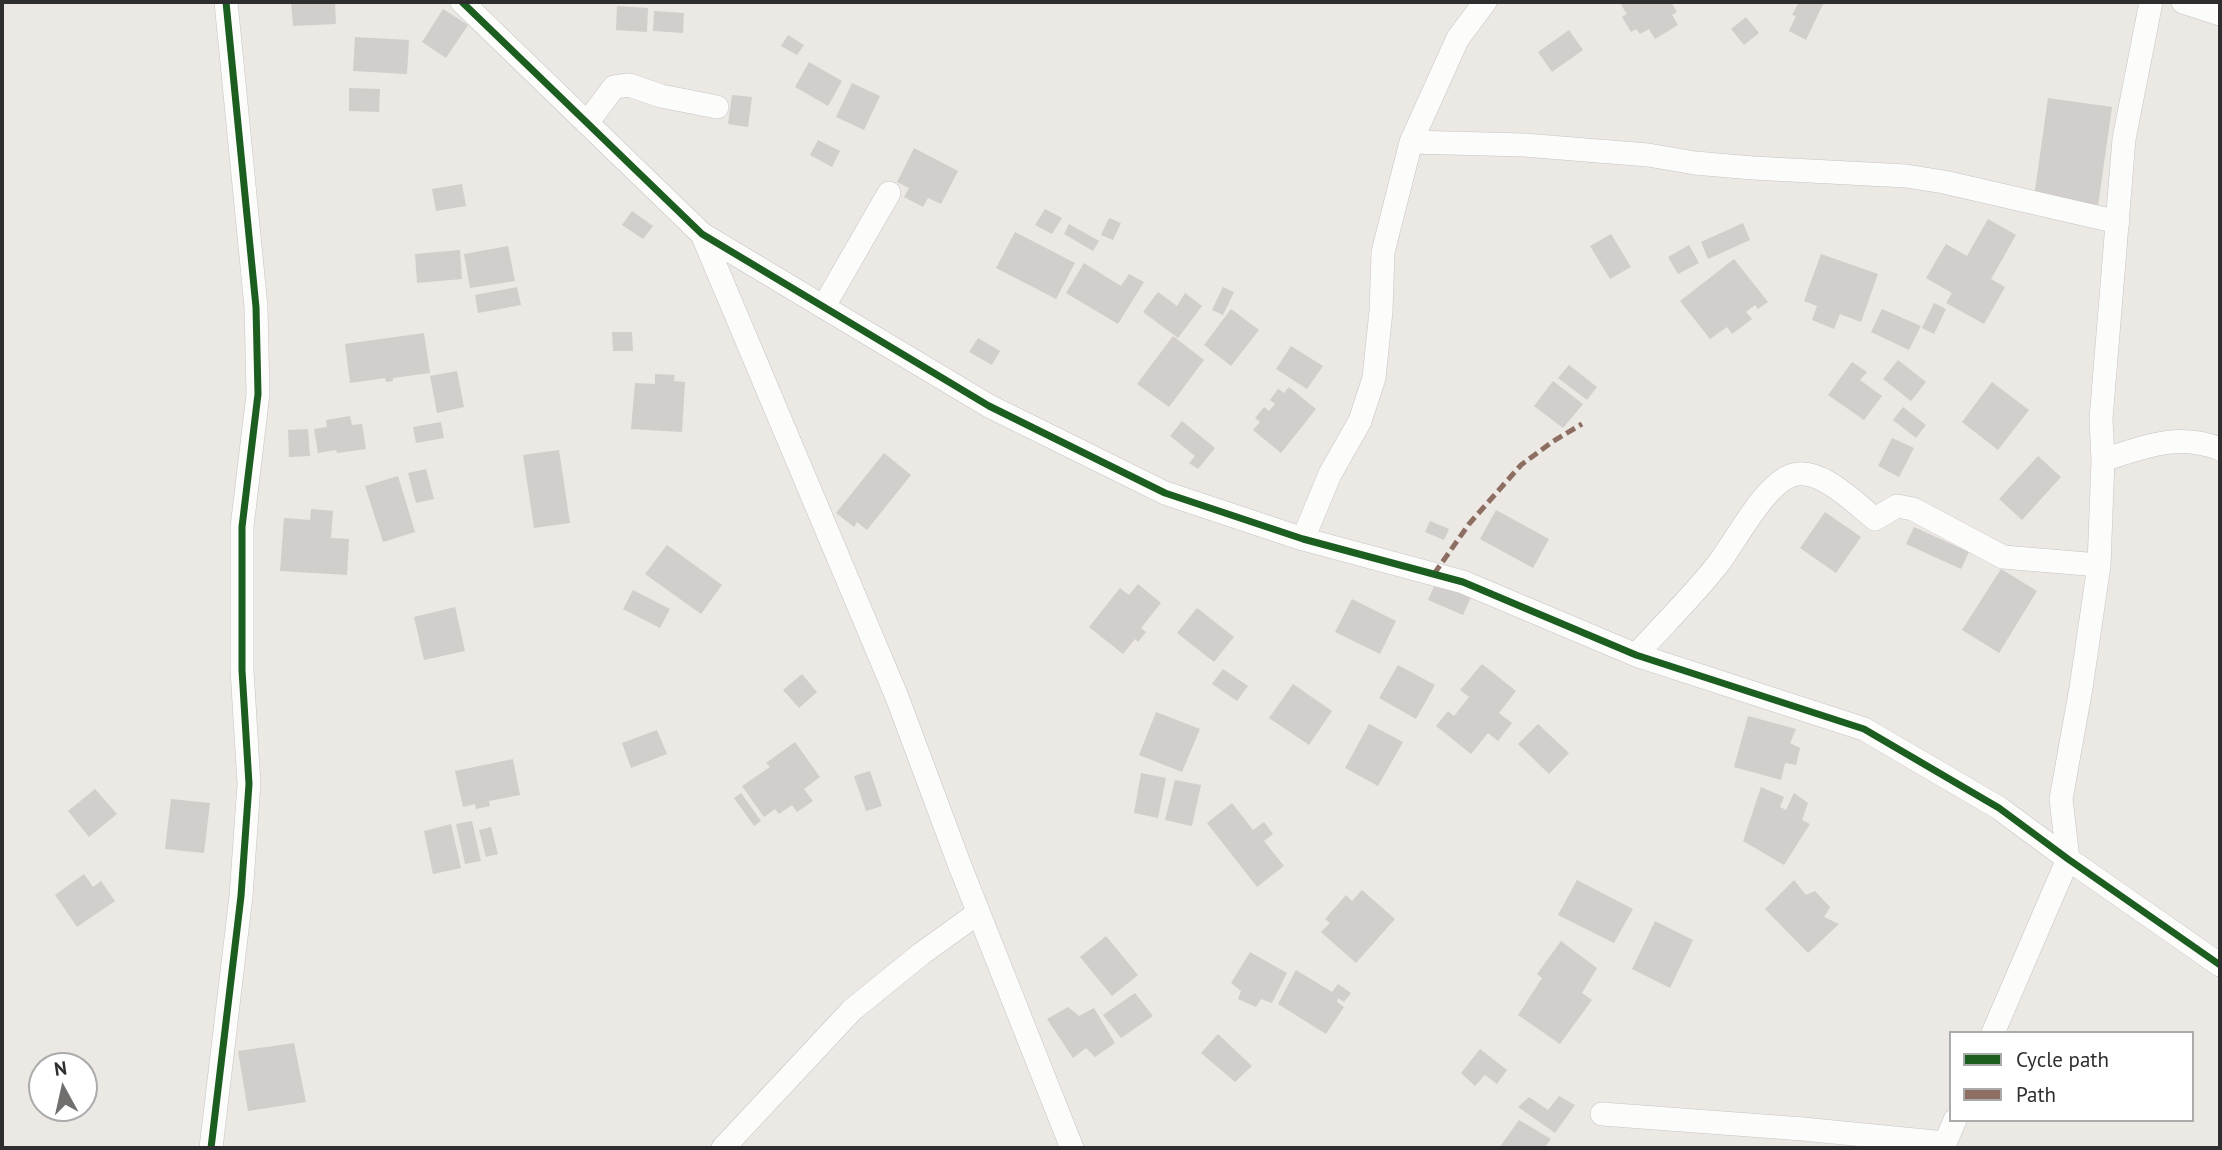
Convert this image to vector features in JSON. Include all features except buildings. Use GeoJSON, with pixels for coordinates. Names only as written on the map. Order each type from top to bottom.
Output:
{"type":"FeatureCollection","features":[{"type":"Feature","properties":{"kind":"street"},"geometry":{"type":"LineString","coordinates":[[211,1148],[241,896],[249,784],[242,670],[242,527],[258,394],[256,307],[226,2]]}},
{"type":"Feature","properties":{"kind":"street"},"geometry":{"type":"LineString","coordinates":[[462,2],[702,234],[989,406],[1165,493],[1303,539],[1463,582],[1636,655],[1864,729],[1999,808],[2220,965]]}},
{"type":"Feature","properties":{"kind":"street"},"geometry":{"type":"LineString","coordinates":[[1303,539],[1330,474],[1360,421],[1374,378],[1381,311],[1383,252],[1411,142],[1458,38],[1485,2]]}},
{"type":"Feature","properties":{"kind":"street"},"geometry":{"type":"LineString","coordinates":[[1994,1031],[2068,859],[2061,799],[2099,565],[2101,419],[2124,139],[2151,2]]}},
{"type":"Feature","properties":{"kind":"street"},"geometry":{"type":"LineString","coordinates":[[2183,2],[2220,14]]}},
{"type":"Feature","properties":{"kind":"street"},"geometry":{"type":"LineString","coordinates":[[587,123],[614,87],[629,85],[661,96],[717,107]]}},
{"type":"Feature","properties":{"kind":"street"},"geometry":{"type":"LineString","coordinates":[[1411,142],[1524,145],[1648,155],[1741,167],[1906,176],[1944,182],[2118,222]]}},
{"type":"Feature","properties":{"kind":"street"},"geometry":{"type":"LineString","coordinates":[[824,306],[889,193]]}},
{"type":"Feature","properties":{"kind":"street"},"geometry":{"type":"LineString","coordinates":[[702,234],[897,697],[978,913],[1072,1148]]}},
{"type":"Feature","properties":{"kind":"street"},"geometry":{"type":"LineString","coordinates":[[2102,460],[2157,443],[2183,440],[2202,442],[2220,449]]}},
{"type":"Feature","properties":{"kind":"street"},"geometry":{"type":"LineString","coordinates":[[1636,655],[1718,564],[1772,489],[1792,475],[1805,474],[1823,478],[1875,519],[1897,506],[1913,509],[2003,557],[2099,565]]}},
{"type":"Feature","properties":{"kind":"street"},"geometry":{"type":"LineString","coordinates":[[723,1148],[852,1010],[921,954],[978,913]]}},
{"type":"Feature","properties":{"kind":"street"},"geometry":{"type":"LineString","coordinates":[[1602,1114],[1803,1129],[1944,1146],[1954,1122]]}},
{"type":"Feature","properties":{"kind":"marked path"},"geometry":{"type":"LineString","coordinates":[[1434,574],[1469,524],[1521,465],[1582,424]]}},
{"type":"Feature","properties":{"kind":"cycle path"},"geometry":{"type":"LineString","coordinates":[[211,1148],[241,896],[249,784],[242,670],[242,527],[258,394],[256,307],[226,2]]}},
{"type":"Feature","properties":{"kind":"cycle path"},"geometry":{"type":"LineString","coordinates":[[462,2],[702,234],[989,406],[1165,493],[1303,539],[1463,582],[1636,655],[1864,729],[1999,808],[2220,965]]}}]}
